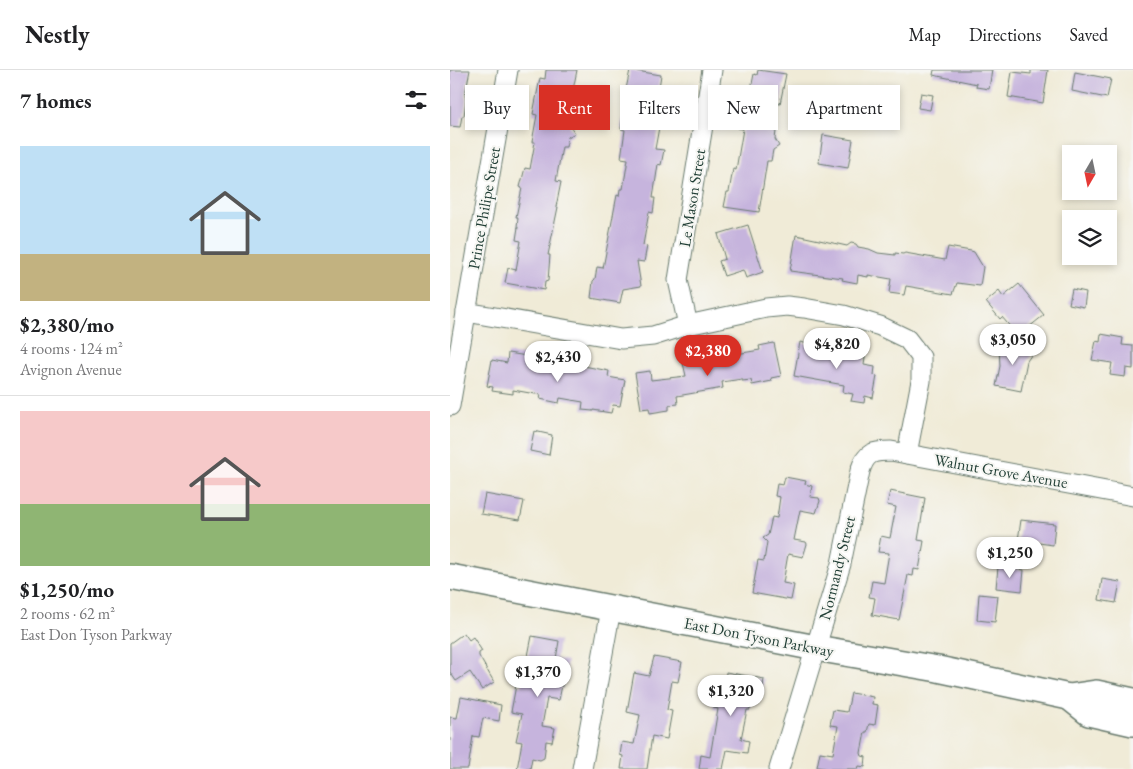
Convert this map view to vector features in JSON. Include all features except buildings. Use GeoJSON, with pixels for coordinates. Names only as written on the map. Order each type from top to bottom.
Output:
{"type":"FeatureCollection","features":[{"type":"Feature","properties":{"kind":"main road","name":"East Don Tyson Parkway"},"geometry":{"type":"LineString","coordinates":[[450,577],[816,648],[938,669],[1069,697],[1096,692],[1133,701]]}},
{"type":"Feature","properties":{"kind":"main road","name":"East Don Tyson Parkway"},"geometry":{"type":"LineString","coordinates":[[1069,697],[1089,713],[1133,723]]}},
{"type":"Feature","properties":{"kind":"street","name":"Prince Philipe Street"},"geometry":{"type":"LineString","coordinates":[[450,406],[508,70]]}},
{"type":"Feature","properties":{"kind":"street","name":"Le Mason Street"},"geometry":{"type":"LineString","coordinates":[[688,325],[678,280],[712,70]]}},
{"type":"Feature","properties":{"kind":"street"},"geometry":{"type":"LineString","coordinates":[[466,312],[621,339],[653,336],[688,325],[766,308],[787,306],[844,316],[880,326],[907,339],[921,357],[921,381],[907,454]]}},
{"type":"Feature","properties":{"kind":"street","name":"Walnut Grove Avenue"},"geometry":{"type":"LineString","coordinates":[[869,454],[878,451],[891,451],[1133,496]]}},
{"type":"Feature","properties":{"kind":"street","name":"Normandy Street"},"geometry":{"type":"LineString","coordinates":[[779,769],[841,564],[860,471],[863,461],[869,454]]}},
{"type":"Feature","properties":{"kind":"street"},"geometry":{"type":"LineString","coordinates":[[582,769],[611,609]]}}]}
